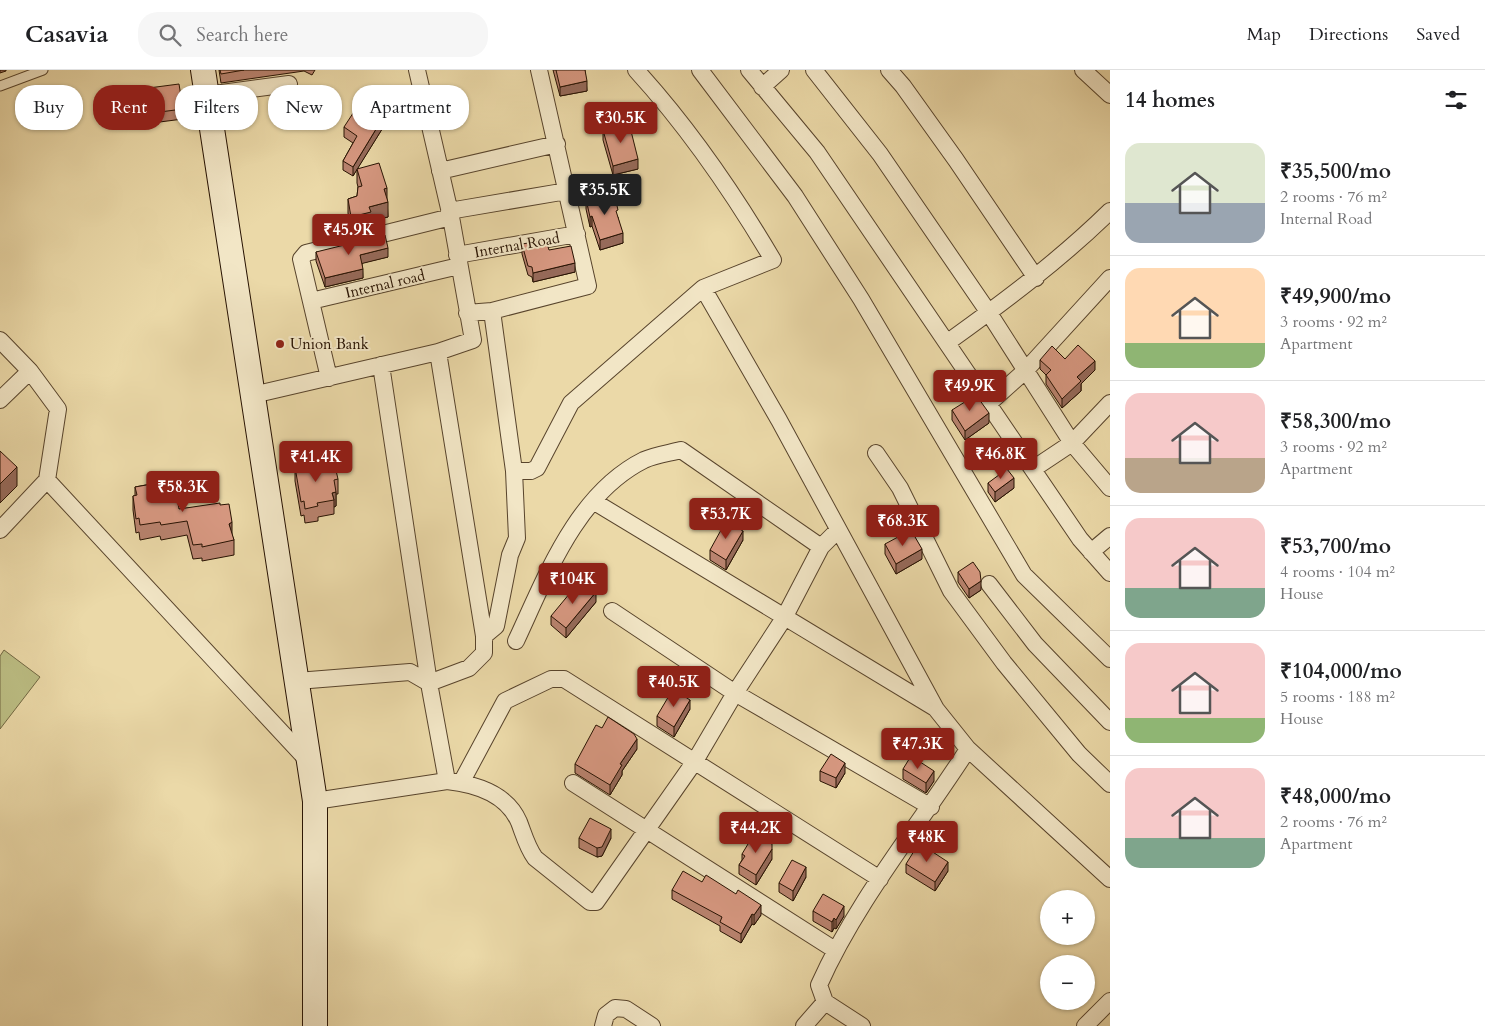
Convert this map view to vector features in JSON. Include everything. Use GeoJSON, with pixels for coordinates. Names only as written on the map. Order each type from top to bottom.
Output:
{"type":"FeatureCollection","features":[{"type":"Feature","properties":{"kind":"street"},"geometry":{"type":"LineString","coordinates":[[203,70],[205,85]]}},
{"type":"Feature","properties":{"kind":"street"},"geometry":{"type":"LineString","coordinates":[[253,396],[438,352],[473,340],[450,214],[417,70]]}},
{"type":"Feature","properties":{"kind":"street"},"geometry":{"type":"LineString","coordinates":[[467,314],[492,311],[588,286],[539,70]]}},
{"type":"Feature","properties":{"kind":"street"},"geometry":{"type":"LineString","coordinates":[[514,471],[531,471],[537,468],[565,411],[571,403],[703,288],[773,260],[752,223],[697,146],[654,90],[636,70]]}},
{"type":"Feature","properties":{"kind":"street"},"geometry":{"type":"LineString","coordinates":[[700,70],[795,196],[861,299],[1024,575],[1110,659]]}},
{"type":"Feature","properties":{"kind":"street"},"geometry":{"type":"LineString","coordinates":[[749,70],[817,152],[948,342],[1032,469],[1091,552],[1110,573]]}},
{"type":"Feature","properties":{"kind":"street"},"geometry":{"type":"LineString","coordinates":[[762,87],[781,70]]}},
{"type":"Feature","properties":{"kind":"street"},"geometry":{"type":"LineString","coordinates":[[814,70],[880,154],[989,313],[1072,443],[1110,488]]}},
{"type":"Feature","properties":{"kind":"street"},"geometry":{"type":"LineString","coordinates":[[889,70],[904,86],[1036,278]]}},
{"type":"Feature","properties":{"kind":"street"},"geometry":{"type":"LineString","coordinates":[[1083,70],[1107,90]]}},
{"type":"Feature","properties":{"kind":"street"},"geometry":{"type":"LineString","coordinates":[[1098,70],[1107,90]]}},
{"type":"Feature","properties":{"kind":"street"},"geometry":{"type":"LineString","coordinates":[[258,88],[289,84]]}},
{"type":"Feature","properties":{"kind":"street"},"geometry":{"type":"LineString","coordinates":[[212,130],[315,801],[315,1026]]}},
{"type":"Feature","properties":{"kind":"street"},"geometry":{"type":"LineString","coordinates":[[440,171],[557,144]]}},
{"type":"Feature","properties":{"kind":"street"},"geometry":{"type":"LineString","coordinates":[[329,378],[302,259],[306,253],[450,214],[567,191]]}},
{"type":"Feature","properties":{"kind":"street"},"geometry":{"type":"LineString","coordinates":[[948,342],[1036,278],[1077,243],[1110,211]]}},
{"type":"Feature","properties":{"kind":"street","name":"Internal Road"},"geometry":{"type":"LineString","coordinates":[[458,261],[577,234]]}},
{"type":"Feature","properties":{"kind":"street","name":"Internal road"},"geometry":{"type":"LineString","coordinates":[[311,302],[458,261]]}},
{"type":"Feature","properties":{"kind":"street"},"geometry":{"type":"LineString","coordinates":[[988,404],[1025,371],[1110,278]]}},
{"type":"Feature","properties":{"kind":"street"},"geometry":{"type":"LineString","coordinates":[[703,288],[779,420],[936,709],[968,749],[1110,879]]}},
{"type":"Feature","properties":{"kind":"street"},"geometry":{"type":"LineString","coordinates":[[484,636],[496,626],[510,555],[516,538],[514,471],[492,311]]}},
{"type":"Feature","properties":{"kind":"street"},"geometry":{"type":"LineString","coordinates":[[0,340],[30,371],[58,409],[47,480],[0,530]]}},
{"type":"Feature","properties":{"kind":"street"},"geometry":{"type":"LineString","coordinates":[[428,683],[469,668],[484,653],[484,636],[438,352]]}},
{"type":"Feature","properties":{"kind":"street"},"geometry":{"type":"LineString","coordinates":[[381,365],[428,683],[454,782]]}},
{"type":"Feature","properties":{"kind":"street"},"geometry":{"type":"LineString","coordinates":[[0,400],[30,371]]}},
{"type":"Feature","properties":{"kind":"street"},"geometry":{"type":"LineString","coordinates":[[1032,469],[1072,443],[1110,403]]}},
{"type":"Feature","properties":{"kind":"street"},"geometry":{"type":"LineString","coordinates":[[516,641],[550,569],[593,501],[622,475],[645,460],[681,450],[822,548]]}},
{"type":"Feature","properties":{"kind":"street"},"geometry":{"type":"LineString","coordinates":[[876,453],[900,488],[951,591],[1004,663],[1079,754],[1110,784]]}},
{"type":"Feature","properties":{"kind":"street"},"geometry":{"type":"LineString","coordinates":[[47,480],[310,763]]}},
{"type":"Feature","properties":{"kind":"street"},"geometry":{"type":"LineString","coordinates":[[593,501],[936,709]]}},
{"type":"Feature","properties":{"kind":"street"},"geometry":{"type":"LineString","coordinates":[[315,801],[454,782],[505,801],[512,810],[528,849],[535,858],[590,902],[596,902],[695,761],[735,693],[784,618],[822,548],[838,530]]}},
{"type":"Feature","properties":{"kind":"street"},"geometry":{"type":"LineString","coordinates":[[1091,552],[1110,536]]}},
{"type":"Feature","properties":{"kind":"street"},"geometry":{"type":"LineString","coordinates":[[989,584],[1035,644],[1110,722]]}},
{"type":"Feature","properties":{"kind":"street"},"geometry":{"type":"LineString","coordinates":[[612,610],[735,693],[931,807]]}},
{"type":"Feature","properties":{"kind":"street"},"geometry":{"type":"LineString","coordinates":[[297,681],[410,672],[428,683]]}},
{"type":"Feature","properties":{"kind":"street"},"geometry":{"type":"LineString","coordinates":[[454,782],[505,701],[550,679],[564,679],[880,879]]}},
{"type":"Feature","properties":{"kind":"street"},"geometry":{"type":"LineString","coordinates":[[862,1026],[825,1002],[819,985],[835,950],[880,879],[931,807],[968,749]]}},
{"type":"Feature","properties":{"kind":"street"},"geometry":{"type":"LineString","coordinates":[[573,783],[835,950]]}},
{"type":"Feature","properties":{"kind":"street"},"geometry":{"type":"LineString","coordinates":[[1085,1026],[1110,1001]]}},
{"type":"Feature","properties":{"kind":"street"},"geometry":{"type":"LineString","coordinates":[[804,1026],[825,1002]]}},
{"type":"Feature","properties":{"kind":"street"},"geometry":{"type":"LineString","coordinates":[[603,1026],[606,1015],[615,1008],[626,1009],[652,1026]]}},
{"type":"Feature","properties":{"kind":"lane"},"geometry":{"type":"LineString","coordinates":[[0,86],[43,70]]}},
{"type":"Feature","properties":{"kind":"green space"},"geometry":{"type":"Polygon","coordinates":[[[4,650],[40,677],[0,729],[0,656],[4,650]]]}},
{"type":"Feature","properties":{"kind":"building"},"geometry":{"type":"Polygon","coordinates":[[[220,70],[244,70],[221,74],[220,70]]]}},
{"type":"Feature","properties":{"kind":"building"},"geometry":{"type":"Polygon","coordinates":[[[556,70],[585,70],[587,81],[560,87],[556,70]]]}},
{"type":"Feature","properties":{"kind":"building"},"geometry":{"type":"Polygon","coordinates":[[[179,84],[175,85],[175,110],[165,111],[165,86],[179,84]]]}},
{"type":"Feature","properties":{"kind":"building"},"geometry":{"type":"Polygon","coordinates":[[[352,115],[352,130],[375,130],[353,167],[343,161],[357,136],[344,127],[352,115]]]}},
{"type":"Feature","properties":{"kind":"building"},"geometry":{"type":"Polygon","coordinates":[[[629,123],[638,159],[613,166],[603,130],[629,123]]]}},
{"type":"Feature","properties":{"kind":"building"},"geometry":{"type":"Polygon","coordinates":[[[379,163],[387,188],[384,189],[388,202],[369,207],[371,212],[351,217],[348,199],[357,196],[358,187],[362,186],[357,169],[379,163]]]}},
{"type":"Feature","properties":{"kind":"building"},"geometry":{"type":"Polygon","coordinates":[[[614,193],[618,210],[616,211],[623,233],[600,240],[592,216],[590,217],[586,199],[614,193]]]}},
{"type":"Feature","properties":{"kind":"building"},"geometry":{"type":"Polygon","coordinates":[[[385,235],[388,248],[360,255],[363,269],[325,278],[316,252],[385,235]]]}},
{"type":"Feature","properties":{"kind":"building"},"geometry":{"type":"Polygon","coordinates":[[[546,240],[549,250],[571,246],[575,263],[533,273],[532,267],[528,266],[522,244],[546,240]]]}},
{"type":"Feature","properties":{"kind":"building"},"geometry":{"type":"Polygon","coordinates":[[[1078,345],[1095,361],[1077,377],[1081,381],[1062,399],[1046,375],[1051,370],[1040,360],[1052,346],[1065,359],[1078,345]]]}},
{"type":"Feature","properties":{"kind":"building"},"geometry":{"type":"Polygon","coordinates":[[[976,395],[989,413],[965,431],[952,410],[976,395]]]}},
{"type":"Feature","properties":{"kind":"building"},"geometry":{"type":"Polygon","coordinates":[[[0,451],[17,467],[0,484],[0,451]]]}},
{"type":"Feature","properties":{"kind":"building"},"geometry":{"type":"Polygon","coordinates":[[[317,462],[317,465],[334,462],[338,479],[334,480],[336,492],[332,493],[334,500],[317,503],[318,506],[305,509],[304,501],[301,502],[295,467],[317,462]]]}},
{"type":"Feature","properties":{"kind":"building"},"geometry":{"type":"Polygon","coordinates":[[[1007,469],[1014,478],[995,492],[988,483],[1007,469]]]}},
{"type":"Feature","properties":{"kind":"building"},"geometry":{"type":"Polygon","coordinates":[[[173,476],[179,509],[220,503],[220,505],[229,504],[232,522],[229,524],[234,540],[202,547],[202,544],[193,545],[187,521],[161,525],[160,522],[140,525],[139,518],[136,519],[133,496],[137,495],[135,487],[152,484],[151,480],[173,476]]]}},
{"type":"Feature","properties":{"kind":"building"},"geometry":{"type":"Polygon","coordinates":[[[726,521],[743,531],[726,560],[710,550],[726,521]]]}},
{"type":"Feature","properties":{"kind":"building"},"geometry":{"type":"Polygon","coordinates":[[[911,530],[922,549],[896,564],[885,544],[911,530]]]}},
{"type":"Feature","properties":{"kind":"building"},"geometry":{"type":"Polygon","coordinates":[[[973,562],[980,572],[981,581],[969,589],[958,572],[973,562]]]}},
{"type":"Feature","properties":{"kind":"building"},"geometry":{"type":"Polygon","coordinates":[[[583,582],[596,592],[566,628],[551,616],[575,587],[577,589],[583,582]]]}},
{"type":"Feature","properties":{"kind":"building"},"geometry":{"type":"Polygon","coordinates":[[[673,689],[690,700],[674,727],[657,716],[673,689]]]}},
{"type":"Feature","properties":{"kind":"building"},"geometry":{"type":"Polygon","coordinates":[[[608,717],[634,734],[637,739],[620,764],[622,765],[610,785],[575,764],[596,725],[602,728],[608,717]]]}},
{"type":"Feature","properties":{"kind":"building"},"geometry":{"type":"Polygon","coordinates":[[[831,754],[845,763],[836,778],[820,771],[831,754]]]}},
{"type":"Feature","properties":{"kind":"building"},"geometry":{"type":"Polygon","coordinates":[[[911,756],[934,771],[926,783],[903,769],[911,756]]]}},
{"type":"Feature","properties":{"kind":"building"},"geometry":{"type":"Polygon","coordinates":[[[590,818],[611,829],[602,847],[597,848],[579,838],[590,818]]]}},
{"type":"Feature","properties":{"kind":"building"},"geometry":{"type":"Polygon","coordinates":[[[754,834],[772,844],[772,849],[756,875],[739,865],[745,856],[742,854],[754,834]]]}},
{"type":"Feature","properties":{"kind":"building"},"geometry":{"type":"Polygon","coordinates":[[[919,843],[948,862],[935,882],[906,864],[919,843]]]}},
{"type":"Feature","properties":{"kind":"building"},"geometry":{"type":"Polygon","coordinates":[[[792,860],[806,867],[793,891],[779,883],[792,860]]]}},
{"type":"Feature","properties":{"kind":"building"},"geometry":{"type":"Polygon","coordinates":[[[683,871],[702,882],[706,875],[736,894],[738,890],[761,905],[754,915],[752,914],[741,934],[720,922],[722,917],[672,890],[683,871]]]}},
{"type":"Feature","properties":{"kind":"building"},"geometry":{"type":"Polygon","coordinates":[[[823,894],[844,906],[836,920],[834,918],[832,922],[813,911],[823,894]]]}},
{"type":"Feature","properties":{"kind":"place","name":"Union Bank"},"geometry":{"type":"Point","coordinates":[280,344]}}]}
